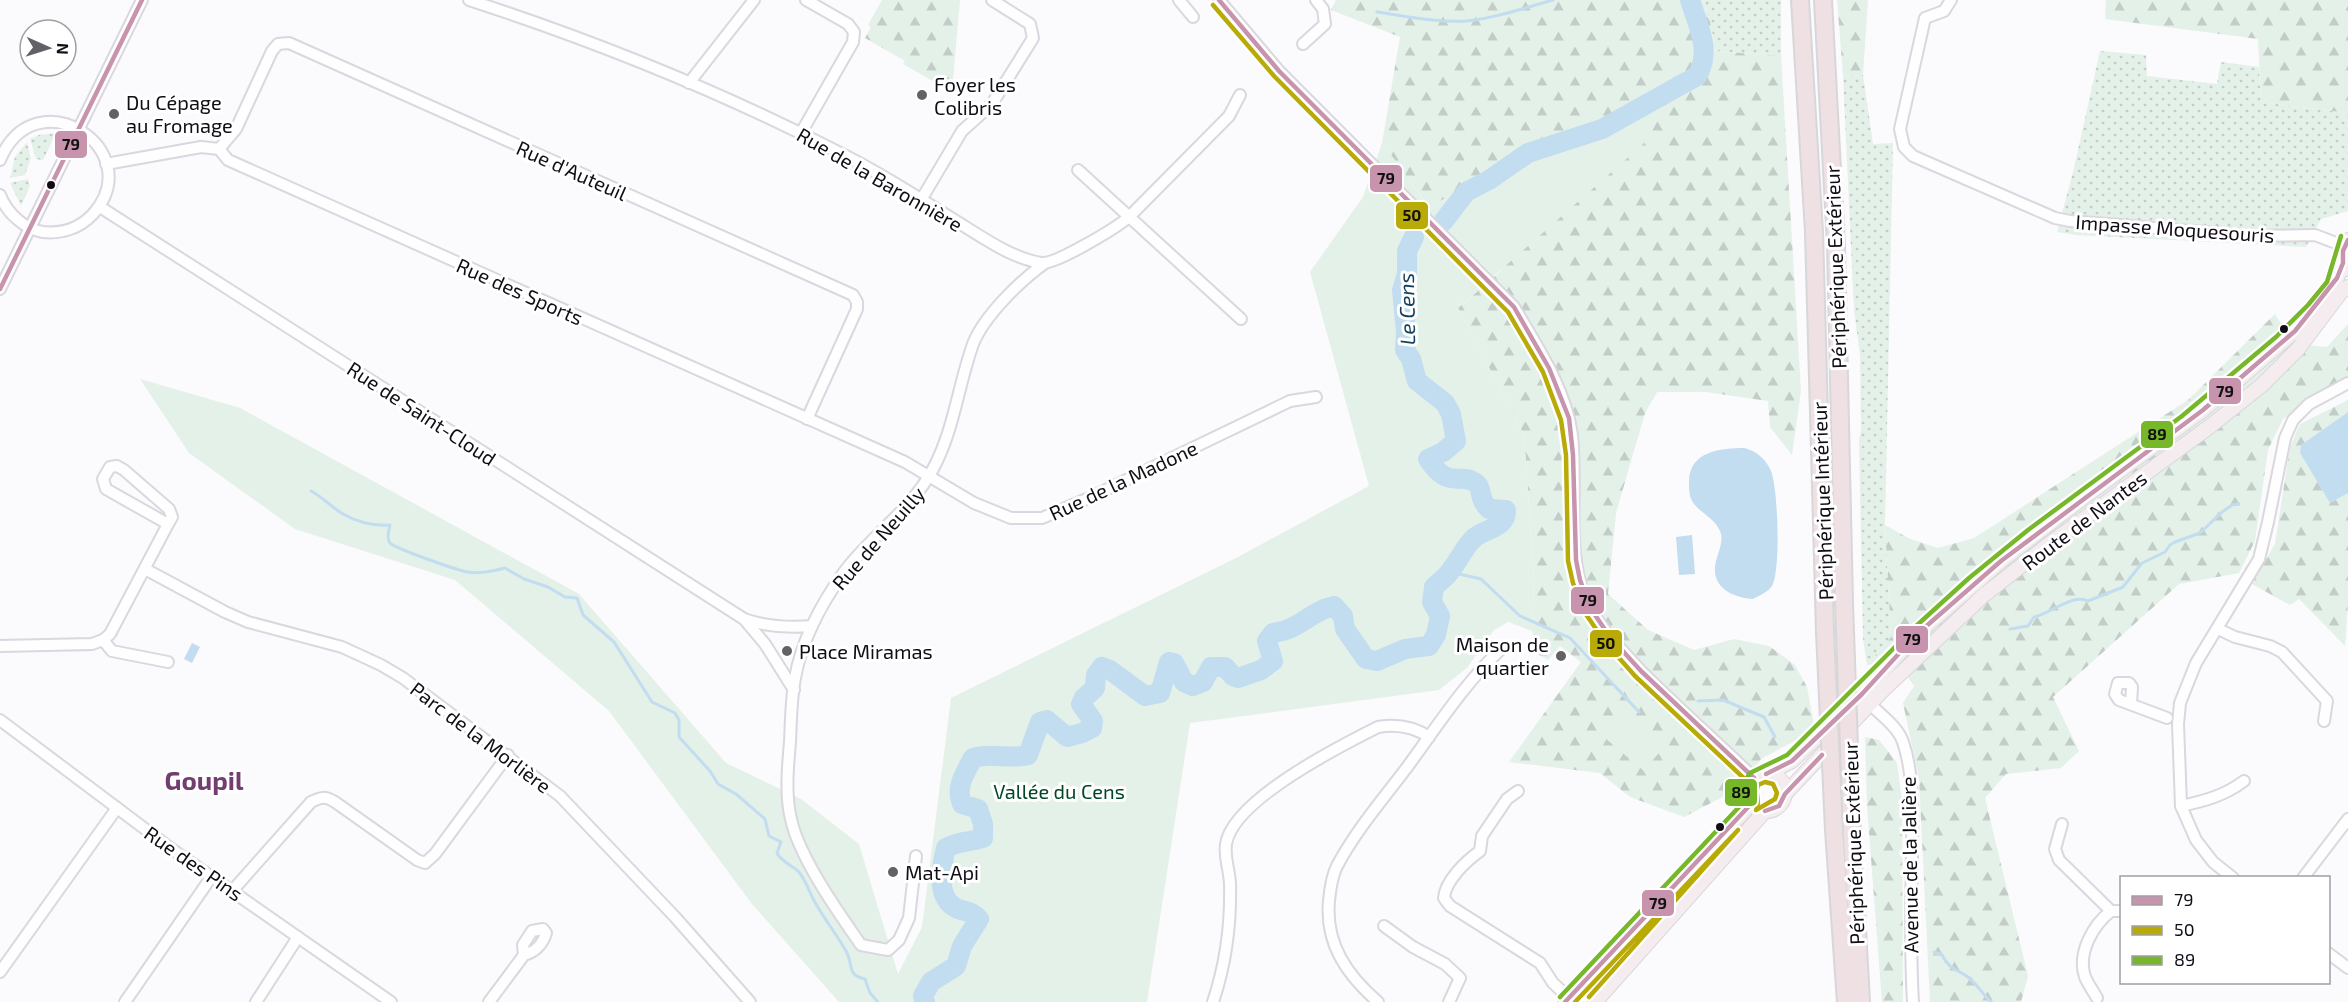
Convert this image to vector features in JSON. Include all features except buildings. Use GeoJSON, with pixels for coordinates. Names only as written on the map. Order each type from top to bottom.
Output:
{"type":"FeatureCollection","features":[{"type":"Feature","properties":{"kind":"highway","name":"Périphérique Intérieur"},"geometry":{"type":"LineString","coordinates":[[1800,0],[1815,232],[1826,632],[1834,830],[1846,1002]]}},
{"type":"Feature","properties":{"kind":"highway","name":"Périphérique Extérieur"},"geometry":{"type":"LineString","coordinates":[[1823,0],[1836,245],[1844,602],[1852,836],[1861,1002]]}},
{"type":"Feature","properties":{"kind":"main road"},"geometry":{"type":"LineString","coordinates":[[2345,267],[2346,243]]}},
{"type":"Feature","properties":{"kind":"main road","name":"Route de Nantes"},"geometry":{"type":"LineString","coordinates":[[1785,794],[1929,623],[2001,561],[2203,410],[2295,331],[2332,287],[2345,267]]}},
{"type":"Feature","properties":{"kind":"main road","name":"Route de Nantes"},"geometry":{"type":"LineString","coordinates":[[1760,776],[1792,761],[1984,595],[2048,545],[2209,428],[2262,385],[2298,349],[2341,292],[2348,287]]}},
{"type":"Feature","properties":{"kind":"main road"},"geometry":{"type":"LineString","coordinates":[[1760,776],[1780,780],[1785,794],[1779,806],[1765,811],[1758,810],[1751,804],[1747,790],[1760,776]]}},
{"type":"Feature","properties":{"kind":"main road"},"geometry":{"type":"LineString","coordinates":[[1567,1000],[1751,804]]}},
{"type":"Feature","properties":{"kind":"main road"},"geometry":{"type":"LineString","coordinates":[[1595,1002],[1765,811]]}},
{"type":"Feature","properties":{"kind":"street"},"geometry":{"type":"LineString","coordinates":[[0,289],[142,0]]}},
{"type":"Feature","properties":{"kind":"street","name":"Rue de la Baronnière"},"geometry":{"type":"LineString","coordinates":[[469,0],[495,4],[640,62],[801,133],[863,165],[976,234],[1023,259],[1045,263]]}},
{"type":"Feature","properties":{"kind":"street"},"geometry":{"type":"LineString","coordinates":[[689,83],[754,0]]}},
{"type":"Feature","properties":{"kind":"street"},"geometry":{"type":"LineString","coordinates":[[801,133],[853,42],[854,32],[848,24],[806,0]]}},
{"type":"Feature","properties":{"kind":"street"},"geometry":{"type":"LineString","coordinates":[[921,200],[962,131],[992,104],[1033,38],[1030,24],[992,0]]}},
{"type":"Feature","properties":{"kind":"street"},"geometry":{"type":"LineString","coordinates":[[1179,0],[1193,17]]}},
{"type":"Feature","properties":{"kind":"street"},"geometry":{"type":"LineString","coordinates":[[1219,0],[1279,71],[1514,307],[1536,343],[1564,405],[1572,443],[1576,550],[1585,596],[1595,616],[1609,637],[1667,698],[1760,776]]}},
{"type":"Feature","properties":{"kind":"street"},"geometry":{"type":"LineString","coordinates":[[1303,44],[1325,24],[1323,9],[1316,0]]}},
{"type":"Feature","properties":{"kind":"street","name":"Impasse Moquesouris"},"geometry":{"type":"LineString","coordinates":[[1952,0],[1944,11],[1925,18],[1900,129],[1904,147],[1913,156],[2055,218],[2086,224],[2253,236],[2315,235],[2346,243]]}},
{"type":"Feature","properties":{"kind":"street","name":"Rue d'Auteuil"},"geometry":{"type":"LineString","coordinates":[[219,149],[236,129],[272,51],[278,44],[289,43],[853,295],[857,302],[857,309],[807,419]]}},
{"type":"Feature","properties":{"kind":"street"},"geometry":{"type":"LineString","coordinates":[[1045,263],[1116,228],[1129,218],[1229,116],[1240,95]]}},
{"type":"Feature","properties":{"kind":"street"},"geometry":{"type":"LineString","coordinates":[[0,160],[6,146],[18,133],[34,124],[58,121],[78,127],[94,139],[102,150],[108,183],[100,207],[87,220],[71,229],[50,233],[29,228],[13,217],[0,195]]}},
{"type":"Feature","properties":{"kind":"street"},"geometry":{"type":"LineString","coordinates":[[106,164],[201,147],[219,149]]}},
{"type":"Feature","properties":{"kind":"street","name":"Rue des Sports"},"geometry":{"type":"LineString","coordinates":[[219,149],[228,160],[905,462],[930,476]]}},
{"type":"Feature","properties":{"kind":"street"},"geometry":{"type":"LineString","coordinates":[[1078,170],[1241,319]]}},
{"type":"Feature","properties":{"kind":"street","name":"Rue de Saint-Cloud"},"geometry":{"type":"LineString","coordinates":[[100,207],[744,619],[761,625],[794,628],[812,626]]}},
{"type":"Feature","properties":{"kind":"street","name":"Rue de Neuilly"},"geometry":{"type":"LineString","coordinates":[[916,856],[909,918],[900,940],[888,950],[861,945],[839,913],[801,848],[790,818],[788,766],[794,690],[803,645],[819,610],[845,571],[918,493],[930,476],[943,451],[973,343],[986,321],[1028,275],[1045,263]]}},
{"type":"Feature","properties":{"kind":"street"},"geometry":{"type":"LineString","coordinates":[[2230,876],[2213,862],[2196,840],[2181,806],[2178,724],[2181,703],[2196,663],[2259,559],[2285,438],[2292,420],[2309,404],[2348,383]]}},
{"type":"Feature","properties":{"kind":"street","name":"Rue de la Madone"},"geometry":{"type":"LineString","coordinates":[[930,476],[974,503],[1011,518],[1042,518],[1089,498],[1290,401],[1316,397]]}},
{"type":"Feature","properties":{"kind":"street"},"geometry":{"type":"LineString","coordinates":[[0,646],[92,644],[103,640],[110,634],[172,517],[169,509],[124,470],[117,466],[110,467],[103,479],[106,489],[168,524]]}},
{"type":"Feature","properties":{"kind":"street","name":"Parc de la Morlière"},"geometry":{"type":"LineString","coordinates":[[145,569],[248,622],[342,647],[381,665],[508,755],[560,796],[675,917],[750,1002]]}},
{"type":"Feature","properties":{"kind":"street","name":"Rue de Saint-Cloud"},"geometry":{"type":"LineString","coordinates":[[744,619],[765,644],[794,690]]}},
{"type":"Feature","properties":{"kind":"street"},"geometry":{"type":"LineString","coordinates":[[2218,629],[2235,638],[2270,646],[2282,652],[2327,701],[2324,721]]}},
{"type":"Feature","properties":{"kind":"street"},"geometry":{"type":"LineString","coordinates":[[103,640],[112,651],[168,662]]}},
{"type":"Feature","properties":{"kind":"street"},"geometry":{"type":"LineString","coordinates":[[1378,1002],[1360,987],[1340,960],[1330,936],[1328,916],[1330,892],[1336,868],[1478,671],[1501,649]]}},
{"type":"Feature","properties":{"kind":"street","name":"Avenue de la Jalière"},"geometry":{"type":"LineString","coordinates":[[1866,699],[1898,733],[1903,742],[1910,777],[1913,1002]]}},
{"type":"Feature","properties":{"kind":"street"},"geometry":{"type":"LineString","coordinates":[[2131,704],[2167,717]]}},
{"type":"Feature","properties":{"kind":"street","name":"Rue des Pins"},"geometry":{"type":"LineString","coordinates":[[0,720],[172,850],[391,1002]]}},
{"type":"Feature","properties":{"kind":"street"},"geometry":{"type":"LineString","coordinates":[[1213,1002],[1220,980],[1229,916],[1230,882],[1225,859],[1226,842],[1238,819],[1281,782],[1378,727],[1390,725],[1418,730],[1429,737]]}},
{"type":"Feature","properties":{"kind":"street"},"geometry":{"type":"LineString","coordinates":[[232,890],[311,802],[320,797],[327,797],[417,860],[425,862],[435,854],[508,755]]}},
{"type":"Feature","properties":{"kind":"street"},"geometry":{"type":"LineString","coordinates":[[2181,806],[2205,801],[2229,792],[2244,781]]}},
{"type":"Feature","properties":{"kind":"street"},"geometry":{"type":"LineString","coordinates":[[1518,792],[1507,799],[1482,836],[1479,851],[1467,861],[1445,891],[1444,898],[1450,906],[1540,963],[1567,1000]]}},
{"type":"Feature","properties":{"kind":"street"},"geometry":{"type":"LineString","coordinates":[[0,972],[117,808]]}},
{"type":"Feature","properties":{"kind":"street"},"geometry":{"type":"LineString","coordinates":[[2305,876],[2348,819]]}},
{"type":"Feature","properties":{"kind":"street"},"geometry":{"type":"LineString","coordinates":[[2062,824],[2055,849],[2059,860],[2116,911],[2101,919],[2084,950],[2084,976],[2097,998]]}},
{"type":"Feature","properties":{"kind":"street"},"geometry":{"type":"LineString","coordinates":[[125,1002],[212,876]]}},
{"type":"Feature","properties":{"kind":"street"},"geometry":{"type":"LineString","coordinates":[[1384,926],[1413,947],[1445,964],[1460,978],[1449,1002]]}},
{"type":"Feature","properties":{"kind":"street"},"geometry":{"type":"LineString","coordinates":[[256,1002],[298,937]]}},
{"type":"Feature","properties":{"kind":"street"},"geometry":{"type":"LineString","coordinates":[[489,1002],[524,954]]}},
{"type":"Feature","properties":{"kind":"street"},"geometry":{"type":"LineString","coordinates":[[2330,955],[2348,969]]}},
{"type":"Feature","properties":{"kind":"green space"},"geometry":{"type":"Polygon","coordinates":[[[882,0],[960,0],[952,92],[903,64],[905,61],[865,38],[871,27],[868,25],[882,0]]]}},
{"type":"Feature","properties":{"kind":"green space"},"geometry":{"type":"Polygon","coordinates":[[[1336,0],[1703,0],[1716,51],[1781,56],[1801,391],[1792,455],[1770,427],[1768,401],[1706,392],[1657,392],[1645,413],[1616,513],[1608,594],[1648,630],[1694,650],[1734,639],[1769,646],[1795,665],[1807,687],[1815,730],[1761,759],[1738,789],[1684,817],[1630,797],[1600,773],[1509,762],[1581,662],[1560,646],[1548,660],[1539,655],[1532,631],[1534,579],[1524,435],[1458,308],[1502,270],[1516,147],[1501,162],[1430,208],[1382,143],[1400,37],[1331,10],[1336,0]]]}},
{"type":"Feature","properties":{"kind":"green space"},"geometry":{"type":"Polygon","coordinates":[[[1703,0],[1781,0],[1781,56],[1716,51],[1703,0]]]}},
{"type":"Feature","properties":{"kind":"green space"},"geometry":{"type":"Polygon","coordinates":[[[1837,0],[1868,0],[1863,75],[1843,76],[1837,0]]]}},
{"type":"Feature","properties":{"kind":"green space"},"geometry":{"type":"Polygon","coordinates":[[[2106,0],[2348,0],[2348,113],[2261,102],[2258,39],[2105,19],[2106,0]]]}},
{"type":"Feature","properties":{"kind":"green space"},"geometry":{"type":"Polygon","coordinates":[[[2100,51],[2146,55],[2147,76],[2217,84],[2221,62],[2259,67],[2261,102],[2348,113],[2348,211],[2321,219],[2306,247],[2076,235],[2057,232],[2100,51]]]}},
{"type":"Feature","properties":{"kind":"green space"},"geometry":{"type":"Polygon","coordinates":[[[1863,75],[1873,144],[1893,143],[1885,525],[1891,637],[1867,665],[1863,639],[1859,439],[1861,431],[1860,354],[1854,311],[1843,76],[1863,75]]]}},
{"type":"Feature","properties":{"kind":"green space","name":"Vallée du Cens"},"geometry":{"type":"Polygon","coordinates":[[[1641,116],[1651,137],[1458,308],[1524,435],[1534,579],[1532,631],[1508,622],[1494,630],[1467,668],[1439,690],[1190,723],[1147,1002],[839,1002],[752,904],[609,711],[455,580],[295,529],[189,453],[140,379],[240,408],[579,594],[726,763],[801,799],[859,844],[898,974],[922,927],[951,698],[1238,557],[1369,486],[1310,272],[1363,197],[1382,143],[1430,208],[1501,162],[1516,147],[1641,116]]]}},
{"type":"Feature","properties":{"kind":"green space"},"geometry":{"type":"Polygon","coordinates":[[[56,133],[43,160],[36,159],[30,139],[39,135],[56,133]]]}},
{"type":"Feature","properties":{"kind":"green space"},"geometry":{"type":"Polygon","coordinates":[[[27,142],[31,158],[25,175],[10,178],[15,157],[27,142]]]}},
{"type":"Feature","properties":{"kind":"green space"},"geometry":{"type":"Polygon","coordinates":[[[28,179],[30,186],[21,206],[10,183],[28,179]]]}},
{"type":"Feature","properties":{"kind":"green space"},"geometry":{"type":"Polygon","coordinates":[[[2275,314],[2293,344],[2327,347],[2348,324],[2348,376],[2283,419],[2268,450],[2255,541],[2239,573],[2179,584],[2053,697],[2079,751],[2061,768],[2006,774],[1985,798],[2028,976],[2021,1002],[1930,1002],[1919,779],[1903,703],[1914,686],[1898,663],[1867,665],[1891,637],[1885,525],[1910,539],[1938,548],[1974,538],[2188,400],[2275,314]]]}},
{"type":"Feature","properties":{"kind":"green space"},"geometry":{"type":"Polygon","coordinates":[[[2348,400],[2348,412],[2301,445],[2300,453],[2330,503],[2348,493],[2348,603],[2345,646],[2299,599],[2290,605],[2252,584],[2275,544],[2290,447],[2300,424],[2348,400]]]}},
{"type":"Feature","properties":{"kind":"green space"},"geometry":{"type":"Polygon","coordinates":[[[1623,716],[1662,749],[1644,771],[1605,738],[1623,716]]]}},
{"type":"Feature","properties":{"kind":"green space"},"geometry":{"type":"Polygon","coordinates":[[[1865,737],[1879,740],[1897,763],[1902,802],[1903,1002],[1882,1002],[1867,806],[1865,737]]]}},
{"type":"Feature","properties":{"kind":"water"},"geometry":{"type":"Polygon","coordinates":[[[2348,412],[2348,493],[2330,503],[2300,453],[2301,445],[2348,412]]]}},
{"type":"Feature","properties":{"kind":"water"},"geometry":{"type":"Polygon","coordinates":[[[1745,448],[1767,463],[1773,480],[1777,511],[1775,577],[1770,588],[1753,599],[1739,597],[1721,587],[1715,575],[1715,567],[1721,535],[1715,523],[1692,502],[1689,488],[1690,472],[1700,458],[1708,453],[1726,449],[1745,448]]]}},
{"type":"Feature","properties":{"kind":"water"},"geometry":{"type":"Polygon","coordinates":[[[1692,535],[1695,574],[1679,575],[1676,537],[1692,535]]]}},
{"type":"Feature","properties":{"kind":"water"},"geometry":{"type":"Polygon","coordinates":[[[192,643],[200,647],[192,663],[184,659],[192,643]]]}},
{"type":"Feature","properties":{"kind":"waterway"},"geometry":{"type":"LineString","coordinates":[[1377,12],[1433,20],[1466,21],[1499,15],[1553,0]]}},
{"type":"Feature","properties":{"kind":"waterway","name":"Le Cens"},"geometry":{"type":"LineString","coordinates":[[1443,222],[1466,192],[1489,180],[1528,153],[1602,129],[1697,76],[1701,67],[1703,48],[1700,29],[1690,0]]}},
{"type":"Feature","properties":{"kind":"waterway","name":"Le Cens"},"geometry":{"type":"LineString","coordinates":[[925,1002],[923,996],[931,982],[956,966],[962,946],[979,919],[972,913],[958,909],[951,904],[946,898],[942,882],[946,848],[983,838],[983,824],[978,809],[962,804],[960,798],[960,786],[973,758],[1028,755],[1040,722],[1047,720],[1067,737],[1092,728],[1093,721],[1081,704],[1095,688],[1096,675],[1102,667],[1110,670],[1145,696],[1160,693],[1169,662],[1174,663],[1184,682],[1193,686],[1203,682],[1211,667],[1225,667],[1238,678],[1261,670],[1273,661],[1267,641],[1273,633],[1291,628],[1318,612],[1334,606],[1343,616],[1345,629],[1366,659],[1377,661],[1405,649],[1429,646],[1436,635],[1440,616],[1432,602],[1434,587],[1445,577],[1473,539],[1503,521],[1506,510],[1489,509],[1483,502],[1477,484],[1471,480],[1454,479],[1443,475],[1428,459],[1443,452],[1456,441],[1451,414],[1445,403],[1417,381],[1411,359],[1405,350],[1406,332],[1402,290],[1407,274],[1407,251],[1414,237]]}},
{"type":"Feature","properties":{"kind":"waterway"},"geometry":{"type":"LineString","coordinates":[[311,491],[354,519],[372,524],[390,525],[388,536],[390,543],[394,546],[468,572],[505,568],[565,597],[577,598],[583,615],[614,642],[652,702],[675,713],[679,720],[679,737],[710,771],[718,784],[736,794],[765,819],[769,836],[781,842],[777,853],[801,875],[846,951],[853,972],[865,979],[870,993],[878,1002]]}},
{"type":"Feature","properties":{"kind":"waterway"},"geometry":{"type":"LineString","coordinates":[[2010,629],[2028,626],[2034,617],[2069,602],[2082,599],[2088,601],[2123,587],[2142,563],[2165,552],[2175,542],[2200,533],[2222,512],[2232,505],[2239,504]]}},
{"type":"Feature","properties":{"kind":"waterway"},"geometry":{"type":"LineString","coordinates":[[1450,572],[1481,579],[1520,616],[1570,638],[1639,712]]}},
{"type":"Feature","properties":{"kind":"waterway"},"geometry":{"type":"LineString","coordinates":[[1698,701],[1723,700],[1764,717],[1775,737]]}},
{"type":"Feature","properties":{"kind":"waterway"},"geometry":{"type":"LineString","coordinates":[[1934,952],[1942,955],[1950,966],[1968,977],[1991,1002]]}},
{"type":"Feature","properties":{"kind":"transit line","name":"79"},"geometry":{"type":"LineString","coordinates":[[0,289],[142,0]]}},
{"type":"Feature","properties":{"kind":"transit line","name":"79"},"geometry":{"type":"LineString","coordinates":[[1219,0],[1279,71],[1514,307],[1549,368],[1569,418],[1573,455],[1576,560],[1580,580],[1591,609],[1610,637],[1641,671],[1754,778]]}},
{"type":"Feature","properties":{"kind":"transit line","name":"50"},"geometry":{"type":"LineString","coordinates":[[1213,5],[1274,76],[1508,312],[1543,372],[1561,420],[1566,455],[1568,561],[1573,583],[1585,613],[1605,642],[1635,676],[1749,783]]}},
{"type":"Feature","properties":{"kind":"transit line","name":"89"},"geometry":{"type":"LineString","coordinates":[[1560,997],[1738,808],[1743,802],[1740,789],[1750,773],[1787,755],[1915,627],[1969,578],[2028,530],[2182,416],[2276,337],[2327,282],[2341,236]]}},
{"type":"Feature","properties":{"kind":"transit line","name":"79"},"geometry":{"type":"LineString","coordinates":[[1766,774],[1792,761],[1862,694],[1915,636],[2001,561],[2203,410],[2295,331],[2337,278],[2348,240]]}},
{"type":"Feature","properties":{"kind":"transit line","name":"79"},"geometry":{"type":"LineString","coordinates":[[1765,811],[1779,806],[1785,794],[1822,755]]}},
{"type":"Feature","properties":{"kind":"transit line","name":"50"},"geometry":{"type":"LineString","coordinates":[[1765,782],[1773,784],[1777,793],[1775,799],[1756,810],[1758,785],[1765,782]]}},
{"type":"Feature","properties":{"kind":"transit line","name":"79"},"geometry":{"type":"LineString","coordinates":[[1565,1002],[1751,804]]}},
{"type":"Feature","properties":{"kind":"transit line","name":"50"},"geometry":{"type":"LineString","coordinates":[[1575,1002],[1738,830],[1589,997]]}},
{"type":"Feature","properties":{"kind":"place","name":"Foyer les Colibris"},"geometry":{"type":"Point","coordinates":[922,95]}},
{"type":"Feature","properties":{"kind":"place","name":"Du Cépage au Fromage"},"geometry":{"type":"Point","coordinates":[114,114]}},
{"type":"Feature","properties":{"kind":"place","name":"Place Miramas"},"geometry":{"type":"Point","coordinates":[787,651]}},
{"type":"Feature","properties":{"kind":"place","name":"Maison de quartier"},"geometry":{"type":"Point","coordinates":[1561,656]}},
{"type":"Feature","properties":{"kind":"place","name":"Mat-Api"},"geometry":{"type":"Point","coordinates":[893,872]}},
{"type":"Feature","properties":{"kind":"district","name":"Goupil"},"geometry":{"type":"Point","coordinates":[204,779]}}]}
